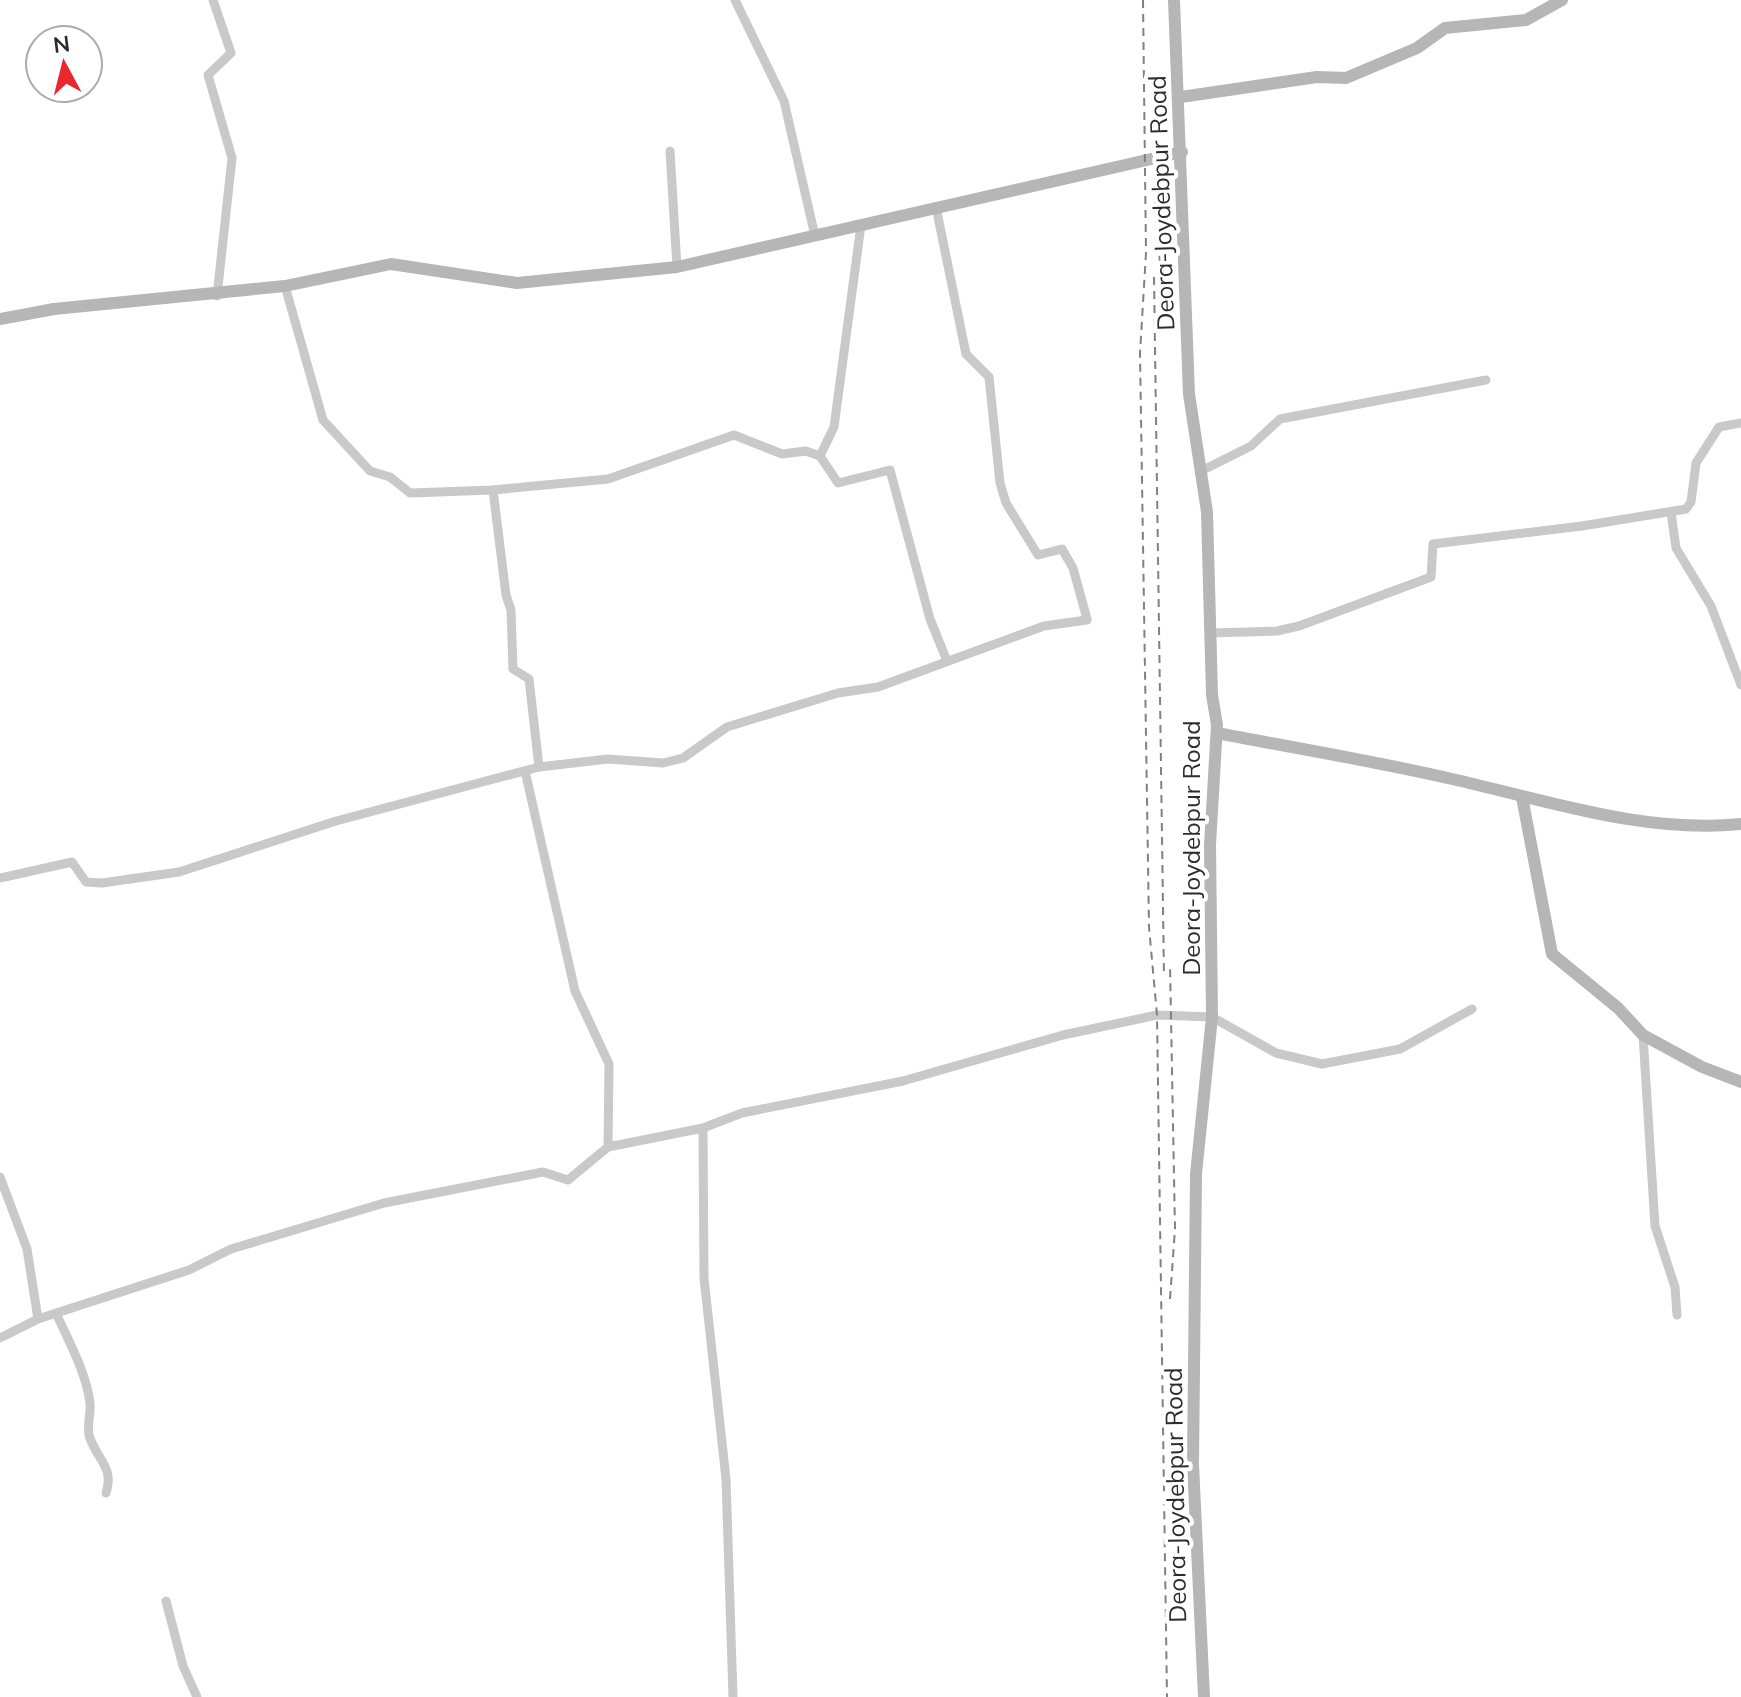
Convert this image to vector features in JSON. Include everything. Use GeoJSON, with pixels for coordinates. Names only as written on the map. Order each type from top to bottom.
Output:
{"type":"FeatureCollection","features":[{"type":"Feature","properties":{"kind":"street"},"geometry":{"type":"LineString","coordinates":[[213,0],[231,53],[208,75],[233,162],[217,296]]}},
{"type":"Feature","properties":{"kind":"street"},"geometry":{"type":"LineString","coordinates":[[735,0],[783,98],[815,236]]}},
{"type":"Feature","properties":{"kind":"street","name":"Deora-Joydebpur Road"},"geometry":{"type":"LineString","coordinates":[[1174,0],[1181,97],[1189,394],[1207,512],[1210,633],[1217,733],[1210,845],[1212,1017],[1196,1174],[1193,1464],[1204,1697]]}},
{"type":"Feature","properties":{"kind":"street"},"geometry":{"type":"LineString","coordinates":[[1181,97],[1317,77],[1346,78],[1417,48],[1445,28],[1526,20],[1562,0]]}},
{"type":"Feature","properties":{"kind":"street"},"geometry":{"type":"LineString","coordinates":[[670,151],[677,267]]}},
{"type":"Feature","properties":{"kind":"street"},"geometry":{"type":"LineString","coordinates":[[0,319],[54,309],[217,296],[285,286],[391,264],[517,283],[677,267],[1182,152]]}},
{"type":"Feature","properties":{"kind":"street"},"geometry":{"type":"LineString","coordinates":[[0,878],[72,862],[86,882],[102,883],[179,872],[324,824],[539,767],[608,759],[663,763],[683,758],[727,727],[838,693],[878,687],[1044,626],[1087,619],[1073,568],[1062,549],[1038,555],[1006,503],[1000,483],[989,377],[966,354],[936,207]]}},
{"type":"Feature","properties":{"kind":"street"},"geometry":{"type":"LineString","coordinates":[[820,456],[834,427],[861,225]]}},
{"type":"Feature","properties":{"kind":"street"},"geometry":{"type":"LineString","coordinates":[[285,286],[322,418],[370,471],[390,477],[410,493],[493,490],[608,479],[734,435],[782,454],[806,451],[820,456],[838,483],[887,470],[894,474],[930,619],[947,661]]}},
{"type":"Feature","properties":{"kind":"street"},"geometry":{"type":"LineString","coordinates":[[1201,471],[1251,446],[1280,419],[1486,380]]}},
{"type":"Feature","properties":{"kind":"street"},"geometry":{"type":"LineString","coordinates":[[1210,633],[1277,631],[1299,626],[1431,577],[1433,544],[1689,507],[1696,463],[1719,427],[1741,423]]}},
{"type":"Feature","properties":{"kind":"street"},"geometry":{"type":"LineString","coordinates":[[493,490],[506,598],[511,610],[513,669],[529,679],[539,767]]}},
{"type":"Feature","properties":{"kind":"street"},"geometry":{"type":"LineString","coordinates":[[1671,512],[1676,548],[1711,606],[1741,685]]}},
{"type":"Feature","properties":{"kind":"street"},"geometry":{"type":"LineString","coordinates":[[1217,733],[1657,822],[1741,824]]}},
{"type":"Feature","properties":{"kind":"street"},"geometry":{"type":"LineString","coordinates":[[525,771],[575,991],[609,1064],[608,1147]]}},
{"type":"Feature","properties":{"kind":"street"},"geometry":{"type":"LineString","coordinates":[[1522,797],[1549,949],[1566,969],[1618,1008],[1643,1035],[1702,1067],[1741,1082]]}},
{"type":"Feature","properties":{"kind":"street"},"geometry":{"type":"LineString","coordinates":[[0,1338],[38,1319],[189,1270],[231,1249],[384,1203],[543,1172],[568,1180],[608,1147],[703,1128],[742,1113],[903,1081],[1063,1035],[1157,1015],[1212,1017],[1276,1053],[1322,1064],[1400,1049],[1472,1009]]}},
{"type":"Feature","properties":{"kind":"street"},"geometry":{"type":"LineString","coordinates":[[1643,1035],[1655,1226],[1675,1287],[1677,1315]]}},
{"type":"Feature","properties":{"kind":"street"},"geometry":{"type":"LineString","coordinates":[[703,1128],[704,1278],[726,1479],[733,1697]]}},
{"type":"Feature","properties":{"kind":"street"},"geometry":{"type":"LineString","coordinates":[[0,1177],[27,1249],[38,1319]]}},
{"type":"Feature","properties":{"kind":"street"},"geometry":{"type":"LineString","coordinates":[[56,1313],[79,1363],[90,1404],[89,1433],[107,1464],[109,1482],[106,1493]]}},
{"type":"Feature","properties":{"kind":"street"},"geometry":{"type":"LineString","coordinates":[[166,1601],[183,1666],[197,1697]]}},
{"type":"Feature","properties":{"kind":"railway"},"geometry":{"type":"LineString","coordinates":[[1143,0],[1146,253],[1140,353],[1149,927],[1157,1015],[1167,1697]]}},
{"type":"Feature","properties":{"kind":"railway"},"geometry":{"type":"LineString","coordinates":[[1155,200],[1162,288]]}},
{"type":"Feature","properties":{"kind":"railway"},"geometry":{"type":"LineString","coordinates":[[1154,277],[1164,977]]}},
{"type":"Feature","properties":{"kind":"railway"},"geometry":{"type":"LineString","coordinates":[[1170,964],[1175,1229],[1170,1299]]}}]}
